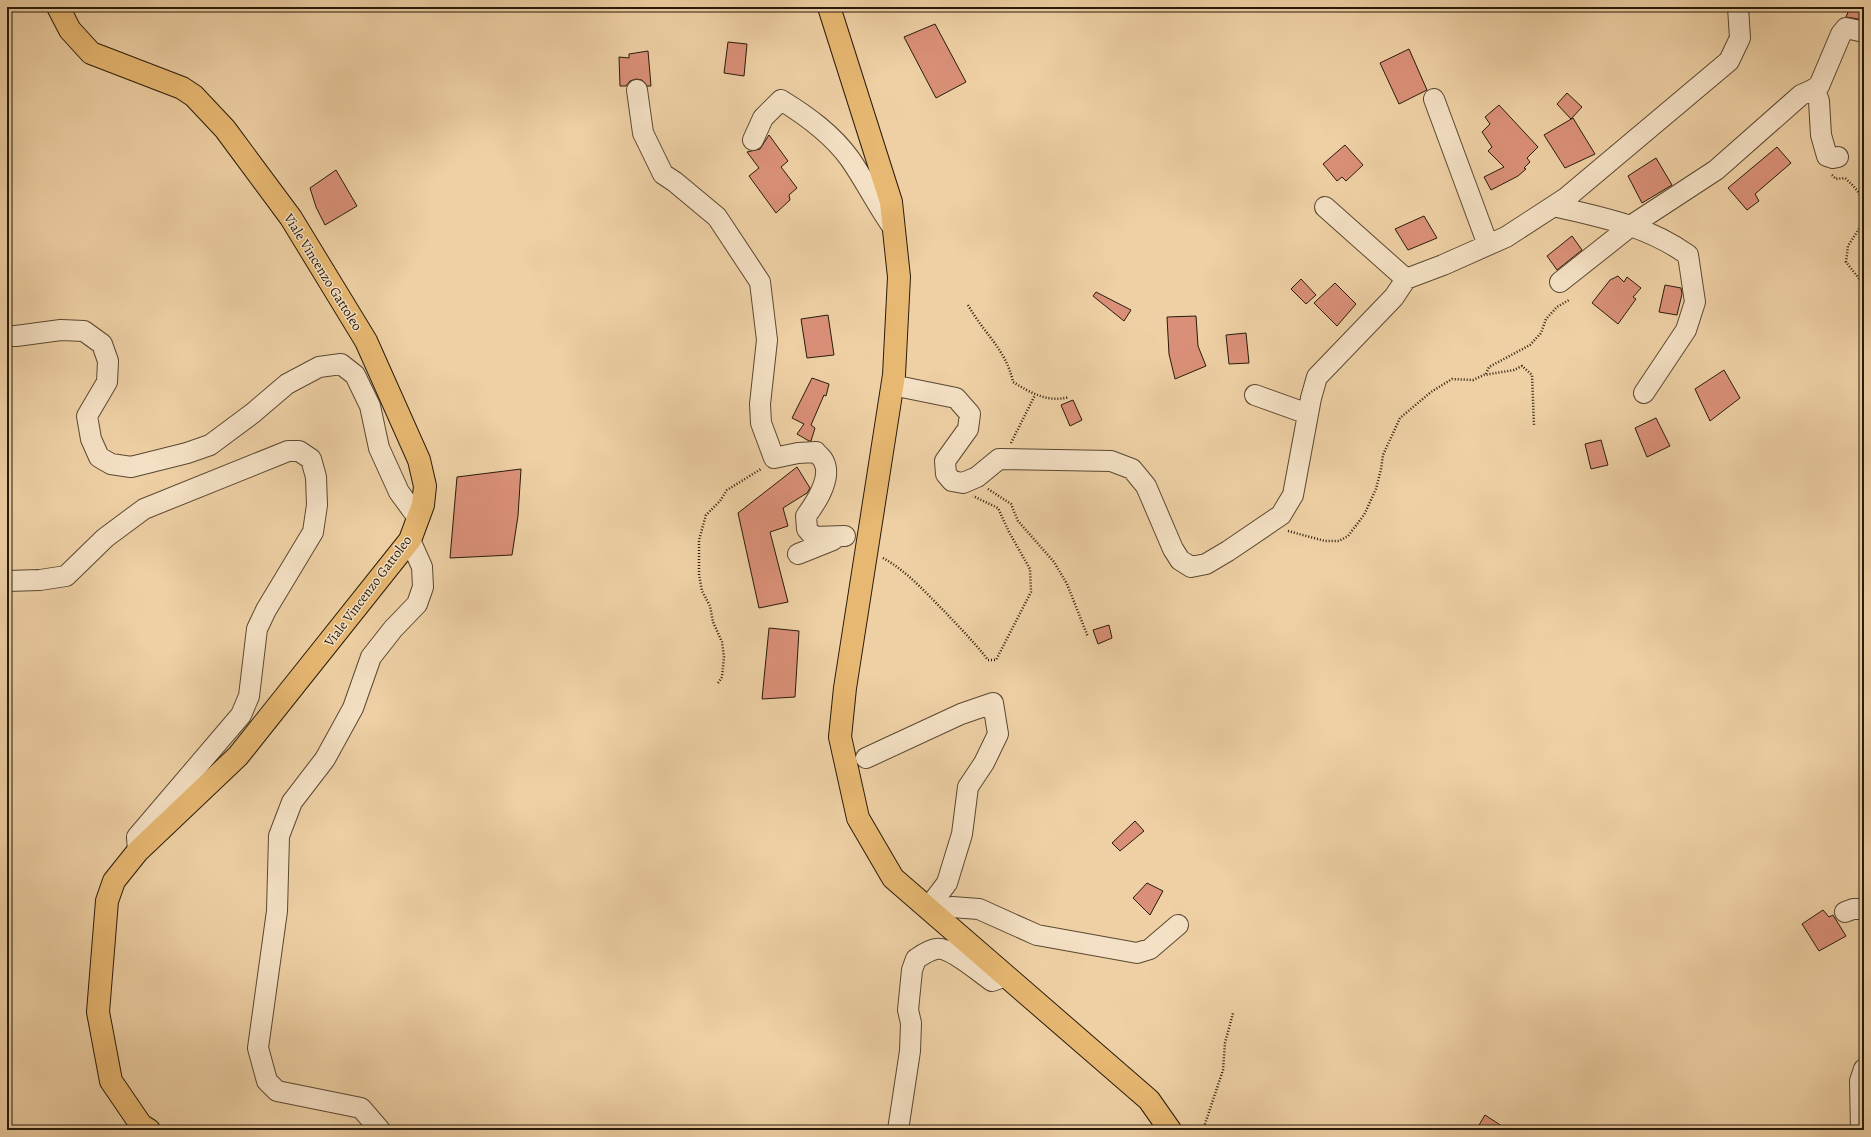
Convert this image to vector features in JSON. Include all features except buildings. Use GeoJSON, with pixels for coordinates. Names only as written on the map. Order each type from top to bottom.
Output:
{"type":"FeatureCollection","features":[{"type":"Feature","properties":{"kind":"main road","name":"Viale Vincenzo Gattoleo"},"geometry":{"type":"LineString","coordinates":[[58,7],[70,30],[91,53],[182,88],[194,96],[226,129],[291,218],[366,342],[419,460],[424,486],[423,505],[410,540],[238,756],[138,851],[114,881],[107,901],[98,1012],[111,1081],[141,1125],[149,1130]]}},
{"type":"Feature","properties":{"kind":"main road"},"geometry":{"type":"LineString","coordinates":[[829,7],[892,202],[899,277],[892,386],[845,688],[840,737],[858,818],[893,878],[1149,1100],[1170,1130]]}},
{"type":"Feature","properties":{"kind":"street"},"geometry":{"type":"LineString","coordinates":[[892,386],[956,398],[970,414],[968,429],[945,461],[946,474],[959,482],[976,477],[999,460],[1111,461],[1132,469],[1146,486],[1173,549],[1180,560],[1190,567],[1206,564],[1281,515],[1293,495],[1308,414],[1317,377],[1394,297],[1406,279],[1443,266],[1506,237],[1566,198],[1729,61],[1740,38],[1738,7]]}},
{"type":"Feature","properties":{"kind":"street"},"geometry":{"type":"LineString","coordinates":[[1560,282],[1632,225],[1716,170],[1801,95],[1819,86],[1841,34],[1846,28],[1864,32]]}},
{"type":"Feature","properties":{"kind":"street"},"geometry":{"type":"LineString","coordinates":[[637,90],[643,133],[662,174],[675,182],[717,218],[760,282],[767,340],[760,404],[761,423],[774,458],[798,453],[816,452],[825,462],[826,478],[814,505],[806,516],[807,529],[814,537],[845,536]]}},
{"type":"Feature","properties":{"kind":"street"},"geometry":{"type":"LineString","coordinates":[[1810,91],[1816,93],[1819,100],[1821,135],[1833,156]]}},
{"type":"Feature","properties":{"kind":"street"},"geometry":{"type":"LineString","coordinates":[[1434,99],[1488,245]]}},
{"type":"Feature","properties":{"kind":"street"},"geometry":{"type":"LineString","coordinates":[[753,140],[763,118],[781,100],[802,112],[820,126],[849,158],[894,229]]}},
{"type":"Feature","properties":{"kind":"street"},"geometry":{"type":"LineString","coordinates":[[1554,206],[1632,225],[1674,245],[1688,255],[1695,302],[1686,330],[1644,393]]}},
{"type":"Feature","properties":{"kind":"street"},"geometry":{"type":"LineString","coordinates":[[1325,207],[1406,279]]}},
{"type":"Feature","properties":{"kind":"street"},"geometry":{"type":"LineString","coordinates":[[7,336],[61,330],[84,331],[102,344],[108,361],[108,382],[88,416],[91,439],[99,457],[111,464],[131,467],[187,454],[210,446],[253,413],[287,384],[319,367],[340,364],[355,375],[370,406],[379,448],[399,492],[418,518]]}},
{"type":"Feature","properties":{"kind":"street"},"geometry":{"type":"LineString","coordinates":[[1255,395],[1308,414]]}},
{"type":"Feature","properties":{"kind":"street"},"geometry":{"type":"LineString","coordinates":[[7,581],[40,580],[66,576],[105,538],[144,509],[288,451],[299,451],[311,459],[316,476],[317,498],[313,532],[266,610],[257,628],[249,696],[241,715],[137,837],[138,851]]}},
{"type":"Feature","properties":{"kind":"street"},"geometry":{"type":"LineString","coordinates":[[798,554],[870,526]]}},
{"type":"Feature","properties":{"kind":"street"},"geometry":{"type":"LineString","coordinates":[[380,1130],[361,1108],[277,1091],[267,1081],[258,1048],[277,911],[279,836],[292,802],[325,759],[352,708],[371,657],[393,629],[417,604],[423,587],[422,567],[410,540]]}},
{"type":"Feature","properties":{"kind":"street"},"geometry":{"type":"LineString","coordinates":[[866,758],[960,714],[993,703],[998,734],[984,763],[968,787],[962,834],[947,883],[928,908]]}},
{"type":"Feature","properties":{"kind":"street"},"geometry":{"type":"LineString","coordinates":[[952,907],[979,909],[1037,935],[1137,953],[1150,949],[1178,925]]}},
{"type":"Feature","properties":{"kind":"street"},"geometry":{"type":"LineString","coordinates":[[898,1130],[910,1052],[912,1023],[908,1010],[912,970],[916,958],[937,948],[945,950],[963,960],[992,981],[1006,976]]}},
{"type":"Feature","properties":{"kind":"street"},"geometry":{"type":"LineString","coordinates":[[1861,1130],[1860,1081],[1864,1069]]}},
{"type":"Feature","properties":{"kind":"path"},"geometry":{"type":"LineString","coordinates":[[1833,156],[1829,171],[1836,179],[1845,178],[1853,185],[1863,198],[1864,207]]}},
{"type":"Feature","properties":{"kind":"path"},"geometry":{"type":"LineString","coordinates":[[1861,281],[1846,262],[1848,246],[1862,224],[1864,212]]}},
{"type":"Feature","properties":{"kind":"path"},"geometry":{"type":"LineString","coordinates":[[1486,374],[1489,367],[1530,345],[1541,333],[1546,319],[1557,307],[1569,300]]}},
{"type":"Feature","properties":{"kind":"path"},"geometry":{"type":"LineString","coordinates":[[968,305],[978,323],[999,347],[1006,360],[1013,382],[1035,395],[1063,399],[1069,397]]}},
{"type":"Feature","properties":{"kind":"path"},"geometry":{"type":"LineString","coordinates":[[1267,524],[1325,542],[1339,541],[1348,536],[1364,515],[1376,489],[1383,456],[1400,418],[1431,392],[1452,379],[1473,380],[1486,374],[1514,370],[1522,366],[1532,375],[1534,426]]}},
{"type":"Feature","properties":{"kind":"path"},"geometry":{"type":"LineString","coordinates":[[1003,460],[1035,395]]}},
{"type":"Feature","properties":{"kind":"path"},"geometry":{"type":"LineString","coordinates":[[718,683],[722,677],[724,657],[722,642],[713,622],[710,606],[702,590],[699,575],[699,540],[701,529],[706,514],[720,501],[727,490],[761,469],[774,458]]}},
{"type":"Feature","properties":{"kind":"path"},"geometry":{"type":"LineString","coordinates":[[867,549],[894,564],[928,595],[979,648],[988,660],[996,660],[1031,592],[1030,569],[1008,532],[998,508],[977,499],[959,482]]}},
{"type":"Feature","properties":{"kind":"path"},"geometry":{"type":"LineString","coordinates":[[959,482],[981,485],[996,493],[1011,504],[1018,521],[1054,562],[1067,584],[1088,637]]}},
{"type":"Feature","properties":{"kind":"path"},"geometry":{"type":"LineString","coordinates":[[1203,1130],[1223,1070],[1225,1042],[1233,1013]]}}]}
